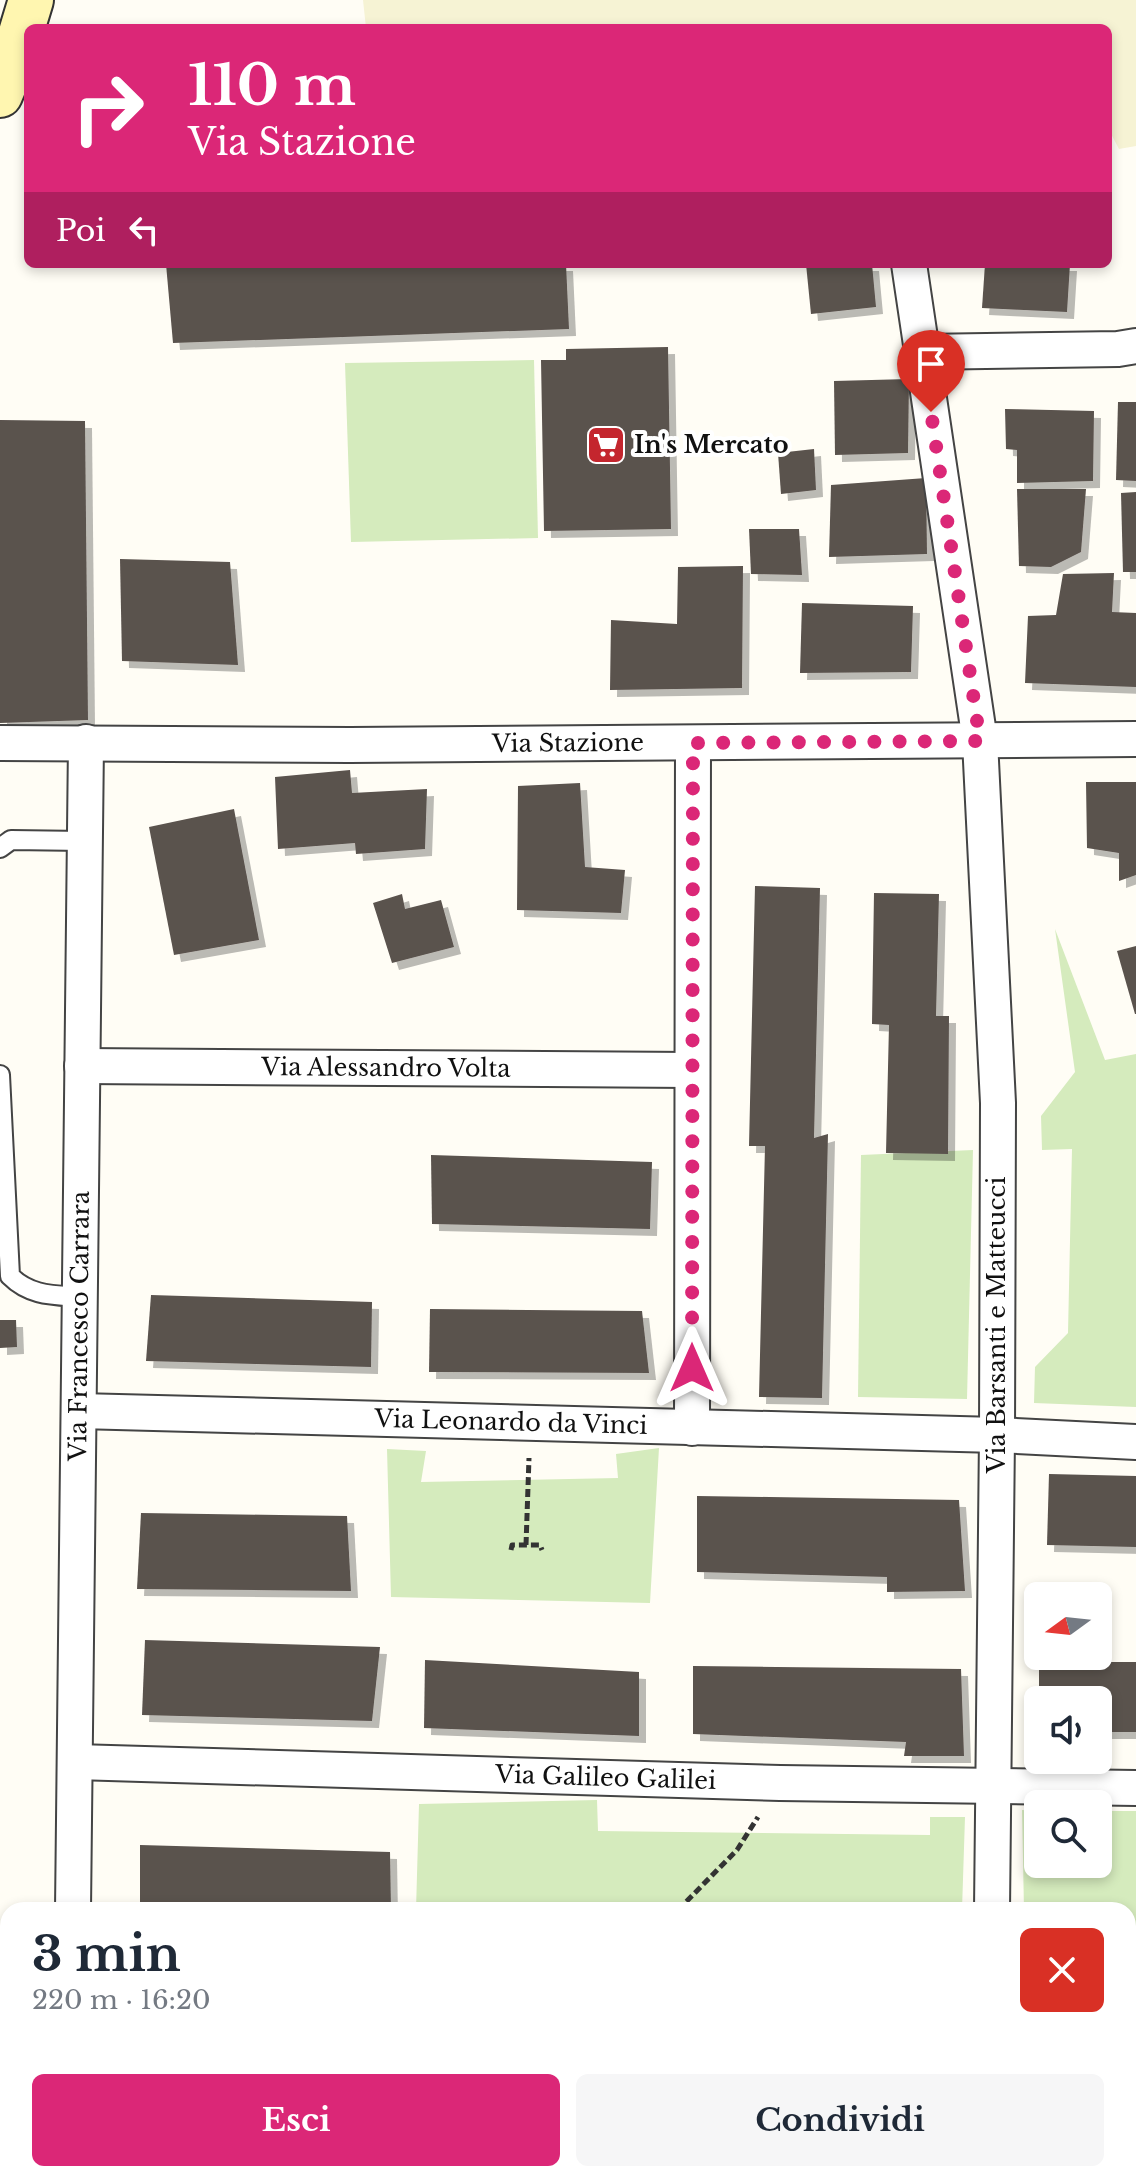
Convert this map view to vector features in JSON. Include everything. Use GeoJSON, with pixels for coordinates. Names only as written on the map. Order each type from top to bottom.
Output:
{"type":"FeatureCollection","features":[{"type":"Feature","properties":{"kind":"street"},"geometry":{"type":"LineString","coordinates":[[0,95],[31,0]]}},
{"type":"Feature","properties":{"kind":"street","name":"Via Barsanti e Matteucci"},"geometry":{"type":"LineString","coordinates":[[910,268],[980,741],[998,1103],[992,1902]]}},
{"type":"Feature","properties":{"kind":"street"},"geometry":{"type":"LineString","coordinates":[[922,352],[1118,349],[1136,346]]}},
{"type":"Feature","properties":{"kind":"street","name":"Via Stazione"},"geometry":{"type":"LineString","coordinates":[[0,743],[334,745],[1136,739]]}},
{"type":"Feature","properties":{"kind":"street","name":"Via Francesco Carrara"},"geometry":{"type":"LineString","coordinates":[[73,1902],[86,742]]}},
{"type":"Feature","properties":{"kind":"street"},"geometry":{"type":"LineString","coordinates":[[692,1428],[693,743]]}},
{"type":"Feature","properties":{"kind":"street","name":"Via Alessandro Volta"},"geometry":{"type":"LineString","coordinates":[[82,1066],[692,1070]]}},
{"type":"Feature","properties":{"kind":"street","name":"Via Leonardo da Vinci"},"geometry":{"type":"LineString","coordinates":[[79,1411],[997,1435],[1136,1442]]}},
{"type":"Feature","properties":{"kind":"street","name":"Via Galileo Galilei"},"geometry":{"type":"LineString","coordinates":[[76,1762],[780,1783],[1136,1788]]}},
{"type":"Feature","properties":{"kind":"lane"},"geometry":{"type":"LineString","coordinates":[[0,848],[11,840],[84,841]]}},
{"type":"Feature","properties":{"kind":"lane"},"geometry":{"type":"LineString","coordinates":[[0,1075],[10,1276],[19,1286],[40,1293],[80,1297]]}},
{"type":"Feature","properties":{"kind":"path"},"geometry":{"type":"LineString","coordinates":[[526,1545],[528,1480]]}},
{"type":"Feature","properties":{"kind":"path"},"geometry":{"type":"LineString","coordinates":[[511,1550],[512,1545],[540,1545],[542,1550]]}},
{"type":"Feature","properties":{"kind":"path"},"geometry":{"type":"LineString","coordinates":[[686,1902],[737,1850],[780,1783]]}},
{"type":"Feature","properties":{"kind":"shaded area"},"geometry":{"type":"Polygon","coordinates":[[[363,0],[1136,0],[1136,146],[1119,149],[1112,136],[1112,24],[366,24],[363,0]]]}},
{"type":"Feature","properties":{"kind":"green space"},"geometry":{"type":"Polygon","coordinates":[[[534,360],[538,538],[351,542],[345,363],[534,360]]]}},
{"type":"Feature","properties":{"kind":"green space"},"geometry":{"type":"Polygon","coordinates":[[[1055,929],[1105,1060],[1136,1054],[1136,1407],[1034,1403],[1035,1367],[1068,1333],[1072,1149],[1042,1150],[1041,1116],[1075,1072],[1055,929]]]}},
{"type":"Feature","properties":{"kind":"green space"},"geometry":{"type":"Polygon","coordinates":[[[973,1150],[967,1399],[858,1397],[861,1155],[973,1150]]]}},
{"type":"Feature","properties":{"kind":"green space"},"geometry":{"type":"Polygon","coordinates":[[[659,1448],[650,1603],[391,1597],[387,1449],[426,1451],[421,1482],[618,1478],[616,1454],[659,1448]]]}},
{"type":"Feature","properties":{"kind":"green space"},"geometry":{"type":"Polygon","coordinates":[[[597,1800],[598,1831],[930,1835],[930,1817],[965,1817],[962,1902],[416,1902],[419,1804],[597,1800]]]}},
{"type":"Feature","properties":{"kind":"green space"},"geometry":{"type":"Polygon","coordinates":[[[1022,1810],[1024,1878],[1112,1878],[1112,1811],[1136,1811],[1136,1902],[1024,1902],[1022,1810]]]}},
{"type":"Feature","properties":{"kind":"building"},"geometry":{"type":"Polygon","coordinates":[[[166,268],[566,268],[569,329],[173,343],[166,268]]]}},
{"type":"Feature","properties":{"kind":"building"},"geometry":{"type":"Polygon","coordinates":[[[806,268],[872,268],[876,307],[811,314],[806,268]]]}},
{"type":"Feature","properties":{"kind":"building"},"geometry":{"type":"Polygon","coordinates":[[[985,268],[1070,268],[1067,312],[982,308],[985,268]]]}},
{"type":"Feature","properties":{"kind":"building","name":"In's Mercato"},"geometry":{"type":"Polygon","coordinates":[[[668,347],[671,529],[544,531],[541,360],[566,360],[566,349],[668,347]]]}},
{"type":"Feature","properties":{"kind":"building"},"geometry":{"type":"Polygon","coordinates":[[[909,379],[908,453],[835,455],[834,381],[909,379]]]}},
{"type":"Feature","properties":{"kind":"building"},"geometry":{"type":"Polygon","coordinates":[[[1118,402],[1136,402],[1136,481],[1116,480],[1118,402]]]}},
{"type":"Feature","properties":{"kind":"building"},"geometry":{"type":"Polygon","coordinates":[[[1005,409],[1094,411],[1093,481],[1017,483],[1017,450],[1006,449],[1005,409]]]}},
{"type":"Feature","properties":{"kind":"building"},"geometry":{"type":"Polygon","coordinates":[[[0,420],[85,421],[88,720],[0,723],[0,420]]]}},
{"type":"Feature","properties":{"kind":"building"},"geometry":{"type":"Polygon","coordinates":[[[814,449],[816,490],[781,494],[778,453],[814,449]]]}},
{"type":"Feature","properties":{"kind":"building"},"geometry":{"type":"Polygon","coordinates":[[[926,478],[927,554],[829,557],[831,485],[926,478]]]}},
{"type":"Feature","properties":{"kind":"building"},"geometry":{"type":"Polygon","coordinates":[[[1017,489],[1086,489],[1081,552],[1051,567],[1019,566],[1017,489]]]}},
{"type":"Feature","properties":{"kind":"building"},"geometry":{"type":"Polygon","coordinates":[[[1136,492],[1136,572],[1123,572],[1121,493],[1136,492]]]}},
{"type":"Feature","properties":{"kind":"building"},"geometry":{"type":"Polygon","coordinates":[[[749,529],[799,529],[802,575],[751,574],[749,529]]]}},
{"type":"Feature","properties":{"kind":"building"},"geometry":{"type":"Polygon","coordinates":[[[120,559],[230,562],[238,665],[122,661],[120,559]]]}},
{"type":"Feature","properties":{"kind":"building"},"geometry":{"type":"Polygon","coordinates":[[[743,566],[742,688],[610,690],[611,620],[677,624],[678,567],[743,566]]]}},
{"type":"Feature","properties":{"kind":"building"},"geometry":{"type":"Polygon","coordinates":[[[1114,573],[1112,612],[1136,613],[1136,687],[1025,683],[1028,616],[1056,615],[1063,574],[1114,573]]]}},
{"type":"Feature","properties":{"kind":"building"},"geometry":{"type":"Polygon","coordinates":[[[802,603],[913,606],[911,672],[800,673],[802,603]]]}},
{"type":"Feature","properties":{"kind":"building"},"geometry":{"type":"Polygon","coordinates":[[[350,770],[352,793],[427,789],[425,849],[356,854],[355,843],[278,849],[275,777],[350,770]]]}},
{"type":"Feature","properties":{"kind":"building"},"geometry":{"type":"Polygon","coordinates":[[[1086,782],[1136,782],[1136,875],[1119,881],[1119,853],[1087,848],[1086,782]]]}},
{"type":"Feature","properties":{"kind":"building"},"geometry":{"type":"Polygon","coordinates":[[[580,783],[585,867],[625,870],[621,913],[517,910],[518,786],[580,783]]]}},
{"type":"Feature","properties":{"kind":"building"},"geometry":{"type":"Polygon","coordinates":[[[234,809],[259,940],[174,955],[149,827],[234,809]]]}},
{"type":"Feature","properties":{"kind":"building"},"geometry":{"type":"Polygon","coordinates":[[[755,886],[820,888],[814,1138],[828,1134],[822,1398],[759,1397],[765,1146],[749,1146],[755,886]]]}},
{"type":"Feature","properties":{"kind":"building"},"geometry":{"type":"Polygon","coordinates":[[[874,893],[939,894],[936,1016],[949,1016],[948,1154],[886,1153],[889,1025],[872,1024],[874,893]]]}},
{"type":"Feature","properties":{"kind":"building"},"geometry":{"type":"Polygon","coordinates":[[[402,894],[405,909],[441,900],[454,947],[392,963],[373,903],[402,894]]]}},
{"type":"Feature","properties":{"kind":"building"},"geometry":{"type":"Polygon","coordinates":[[[1136,946],[1136,1014],[1135,1014],[1117,951],[1136,946]]]}},
{"type":"Feature","properties":{"kind":"building"},"geometry":{"type":"Polygon","coordinates":[[[431,1155],[652,1162],[650,1229],[432,1224],[431,1155]]]}},
{"type":"Feature","properties":{"kind":"building"},"geometry":{"type":"Polygon","coordinates":[[[151,1295],[372,1302],[371,1367],[146,1361],[151,1295]]]}},
{"type":"Feature","properties":{"kind":"building"},"geometry":{"type":"Polygon","coordinates":[[[430,1309],[642,1311],[649,1373],[429,1372],[430,1309]]]}},
{"type":"Feature","properties":{"kind":"building"},"geometry":{"type":"Polygon","coordinates":[[[0,1320],[16,1320],[17,1347],[0,1348],[0,1320]]]}},
{"type":"Feature","properties":{"kind":"building"},"geometry":{"type":"Polygon","coordinates":[[[1049,1474],[1136,1476],[1136,1547],[1047,1545],[1049,1474]]]}},
{"type":"Feature","properties":{"kind":"building"},"geometry":{"type":"Polygon","coordinates":[[[697,1496],[959,1500],[965,1591],[887,1592],[887,1577],[697,1572],[697,1496]]]}},
{"type":"Feature","properties":{"kind":"building"},"geometry":{"type":"Polygon","coordinates":[[[141,1513],[347,1516],[351,1591],[137,1589],[141,1513]]]}},
{"type":"Feature","properties":{"kind":"building"},"geometry":{"type":"Polygon","coordinates":[[[145,1640],[380,1647],[372,1721],[142,1715],[145,1640]]]}},
{"type":"Feature","properties":{"kind":"building"},"geometry":{"type":"Polygon","coordinates":[[[425,1660],[639,1672],[639,1736],[424,1728],[425,1660]]]}},
{"type":"Feature","properties":{"kind":"building"},"geometry":{"type":"Polygon","coordinates":[[[1112,1662],[1136,1662],[1136,1732],[1112,1732],[1112,1686],[1039,1686],[1039,1670],[1112,1670],[1112,1662]]]}},
{"type":"Feature","properties":{"kind":"building"},"geometry":{"type":"Polygon","coordinates":[[[693,1666],[961,1669],[964,1756],[904,1756],[906,1742],[693,1734],[693,1666]]]}},
{"type":"Feature","properties":{"kind":"building"},"geometry":{"type":"Polygon","coordinates":[[[140,1845],[390,1852],[391,1902],[140,1902],[140,1845]]]}},
{"type":"Feature","properties":{"kind":"place","name":"In's Mercato"},"geometry":{"type":"Point","coordinates":[606,445]}},
{"type":"Feature","properties":{"kind":"route"},"geometry":{"type":"LineString","coordinates":[[692,1368],[693,743],[980,741],[931,412]]}}]}
